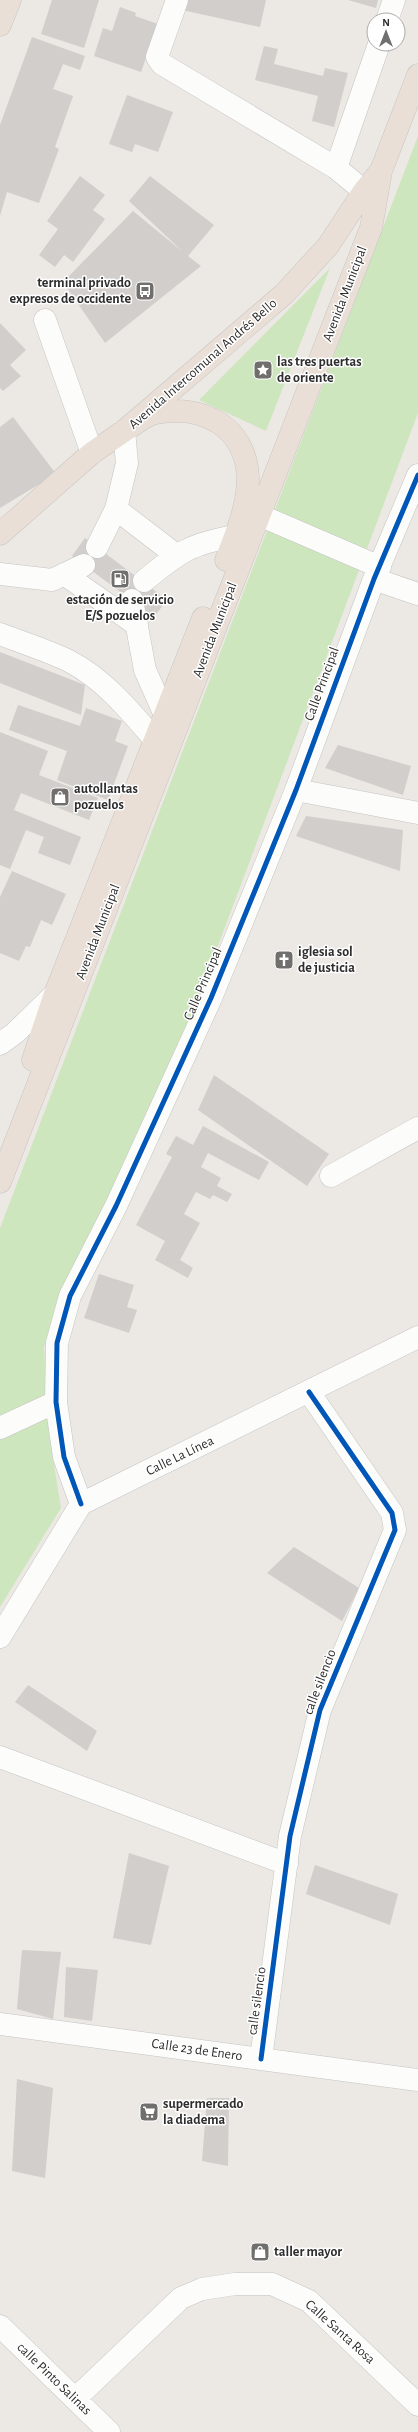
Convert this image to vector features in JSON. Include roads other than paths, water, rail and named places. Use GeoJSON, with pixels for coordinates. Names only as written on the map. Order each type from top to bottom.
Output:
{"type":"FeatureCollection","features":[{"type":"Feature","properties":{"kind":"highway"},"geometry":{"type":"LineString","coordinates":[[0,25],[10,0]]}},
{"type":"Feature","properties":{"kind":"highway","name":"Avenida Municipal"},"geometry":{"type":"LineString","coordinates":[[0,1182],[371,228],[381,171],[418,75]]}},
{"type":"Feature","properties":{"kind":"highway","name":"Avenida Intercomunal Andrés Bello"},"geometry":{"type":"LineString","coordinates":[[2,531],[92,453],[124,432],[284,294],[328,246],[364,191],[381,171]]}},
{"type":"Feature","properties":{"kind":"highway","name":"Avenida Municipal"},"geometry":{"type":"LineString","coordinates":[[0,1147],[24,1087],[55,994],[235,536],[245,502],[248,478],[244,454],[233,435],[218,421],[190,410],[154,413],[124,432]]}},
{"type":"Feature","properties":{"kind":"street"},"geometry":{"type":"LineString","coordinates":[[177,0],[157,57],[162,64],[336,168],[364,191]]}},
{"type":"Feature","properties":{"kind":"street"},"geometry":{"type":"LineString","coordinates":[[390,12],[394,0]]}},
{"type":"Feature","properties":{"kind":"street"},"geometry":{"type":"LineString","coordinates":[[336,168],[376,52]]}},
{"type":"Feature","properties":{"kind":"street"},"geometry":{"type":"LineString","coordinates":[[45,320],[92,453]]}},
{"type":"Feature","properties":{"kind":"street"},"geometry":{"type":"LineString","coordinates":[[97,547],[116,509],[127,463],[124,432]]}},
{"type":"Feature","properties":{"kind":"street","name":"Calle Principal"},"geometry":{"type":"LineString","coordinates":[[81,1504],[64,1457],[56,1402],[57,1342],[70,1296],[116,1206],[211,998],[296,790],[377,573],[418,475]]}},
{"type":"Feature","properties":{"kind":"street"},"geometry":{"type":"LineString","coordinates":[[116,509],[176,555]]}},
{"type":"Feature","properties":{"kind":"street"},"geometry":{"type":"LineString","coordinates":[[259,516],[418,594]]}},
{"type":"Feature","properties":{"kind":"street"},"geometry":{"type":"LineString","coordinates":[[144,581],[176,555],[202,542],[235,536]]}},
{"type":"Feature","properties":{"kind":"street"},"geometry":{"type":"LineString","coordinates":[[0,574],[52,580],[84,565]]}},
{"type":"Feature","properties":{"kind":"street"},"geometry":{"type":"LineString","coordinates":[[64,574],[137,625]]}},
{"type":"Feature","properties":{"kind":"street"},"geometry":{"type":"LineString","coordinates":[[132,600],[146,670],[165,715]]}},
{"type":"Feature","properties":{"kind":"street"},"geometry":{"type":"LineString","coordinates":[[0,634],[69,662],[96,679],[127,708],[155,740]]}},
{"type":"Feature","properties":{"kind":"street"},"geometry":{"type":"LineString","coordinates":[[296,790],[418,813]]}},
{"type":"Feature","properties":{"kind":"street"},"geometry":{"type":"LineString","coordinates":[[0,1044],[16,1033],[55,994]]}},
{"type":"Feature","properties":{"kind":"street"},"geometry":{"type":"LineString","coordinates":[[332,1176],[418,1128]]}},
{"type":"Feature","properties":{"kind":"street","name":"Calle La Línea"},"geometry":{"type":"LineString","coordinates":[[81,1504],[418,1337]]}},
{"type":"Feature","properties":{"kind":"street","name":"calle silencio"},"geometry":{"type":"LineString","coordinates":[[261,2059],[290,1836],[320,1710],[395,1530],[392,1513],[309,1392]]}},
{"type":"Feature","properties":{"kind":"street"},"geometry":{"type":"LineString","coordinates":[[0,1428],[56,1402]]}},
{"type":"Feature","properties":{"kind":"street"},"geometry":{"type":"LineString","coordinates":[[0,1637],[81,1504]]}},
{"type":"Feature","properties":{"kind":"street"},"geometry":{"type":"LineString","coordinates":[[0,1757],[287,1864]]}},
{"type":"Feature","properties":{"kind":"street","name":"Calle 23 de Enero"},"geometry":{"type":"LineString","coordinates":[[0,2024],[418,2080]]}},
{"type":"Feature","properties":{"kind":"street","name":"Calle Santa Rosa"},"geometry":{"type":"LineString","coordinates":[[75,2399],[181,2298],[202,2289],[235,2284],[272,2284],[309,2301],[418,2405]]}},
{"type":"Feature","properties":{"kind":"street","name":"calle Pinto Salinas"},"geometry":{"type":"LineString","coordinates":[[0,2326],[109,2432]]}},
{"type":"Feature","properties":{"kind":"place","name":"terminal privado expresos de occidente"},"geometry":{"type":"Point","coordinates":[145,291]}},
{"type":"Feature","properties":{"kind":"place","name":"las tres puertas de oriente"},"geometry":{"type":"Point","coordinates":[263,370]}},
{"type":"Feature","properties":{"kind":"place","name":"estación de servicio E/S pozuelos"},"geometry":{"type":"Point","coordinates":[120,579]}},
{"type":"Feature","properties":{"kind":"place","name":"autollantas pozuelos"},"geometry":{"type":"Point","coordinates":[60,797]}},
{"type":"Feature","properties":{"kind":"place","name":"iglesia sol de justicia"},"geometry":{"type":"Point","coordinates":[284,960]}},
{"type":"Feature","properties":{"kind":"place","name":"supermercado la diadema"},"geometry":{"type":"Point","coordinates":[149,2112]}},
{"type":"Feature","properties":{"kind":"place","name":"taller mayor"},"geometry":{"type":"Point","coordinates":[260,2252]}}]}
